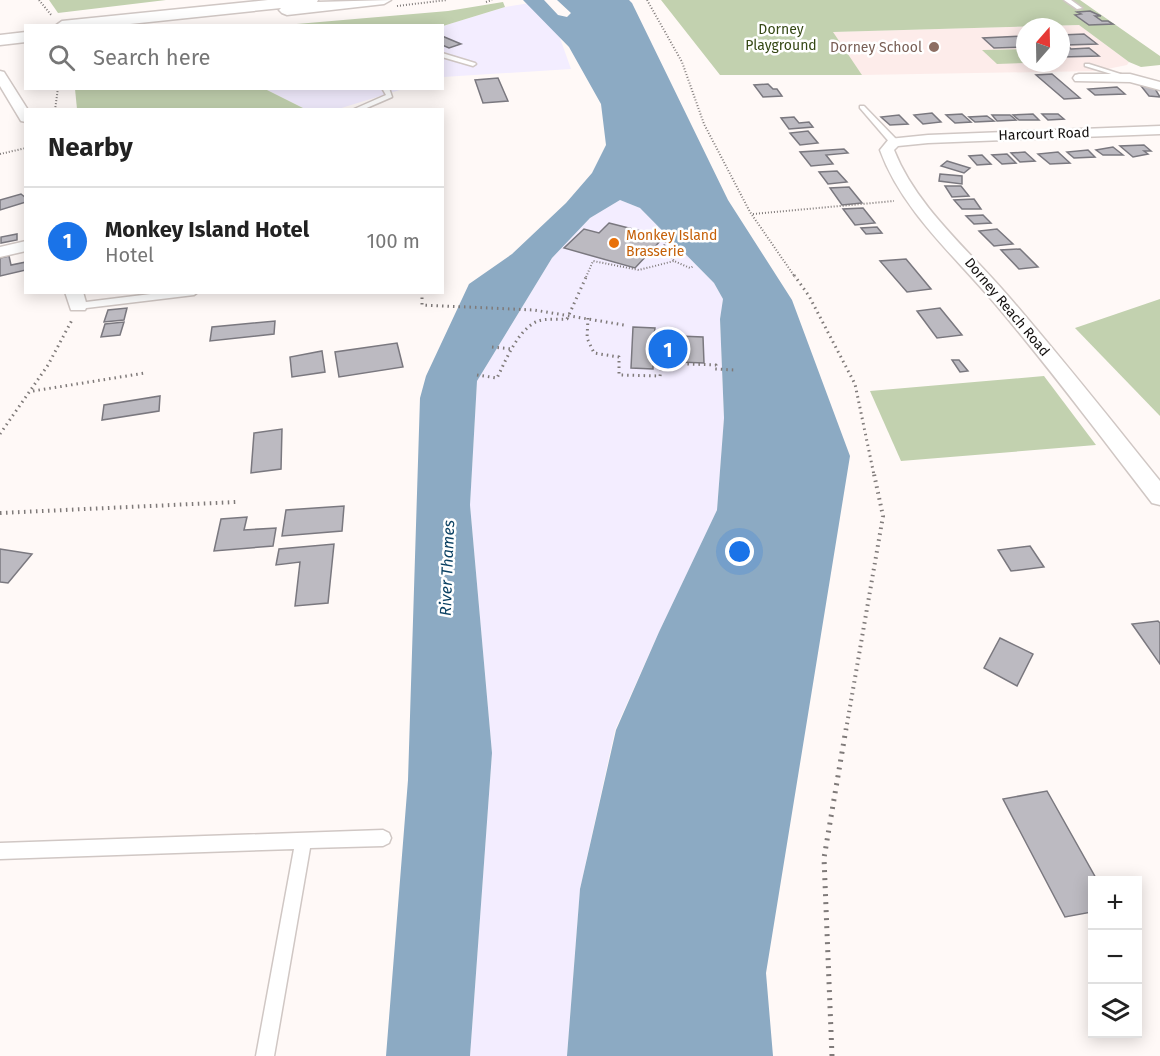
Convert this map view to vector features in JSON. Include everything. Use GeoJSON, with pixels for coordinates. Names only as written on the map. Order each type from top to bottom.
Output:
{"type":"FeatureCollection","features":[{"type":"Feature","properties":{"kind":"highway"},"geometry":{"type":"LineString","coordinates":[[81,24],[310,0]]}},
{"type":"Feature","properties":{"kind":"highway"},"geometry":{"type":"LineString","coordinates":[[158,24],[384,0]]}},
{"type":"Feature","properties":{"kind":"highway"},"geometry":{"type":"LineString","coordinates":[[0,32],[24,29]]}},
{"type":"Feature","properties":{"kind":"highway"},"geometry":{"type":"LineString","coordinates":[[0,40],[24,38]]}},
{"type":"Feature","properties":{"kind":"street"},"geometry":{"type":"LineString","coordinates":[[0,75],[24,115]]}},
{"type":"Feature","properties":{"kind":"street"},"geometry":{"type":"LineString","coordinates":[[1078,78],[1130,78],[1160,86]]}},
{"type":"Feature","properties":{"kind":"street","name":"Harcourt Road"},"geometry":{"type":"LineString","coordinates":[[894,142],[1160,130]]}},
{"type":"Feature","properties":{"kind":"street","name":"Dorney Reach Road"},"geometry":{"type":"LineString","coordinates":[[894,142],[887,150],[890,160],[915,200],[1004,302],[1160,497]]}},
{"type":"Feature","properties":{"kind":"street"},"geometry":{"type":"LineString","coordinates":[[0,252],[24,246]]}},
{"type":"Feature","properties":{"kind":"lane"},"geometry":{"type":"LineString","coordinates":[[1067,0],[1079,8]]}},
{"type":"Feature","properties":{"kind":"lane"},"geometry":{"type":"LineString","coordinates":[[444,56],[473,64]]}},
{"type":"Feature","properties":{"kind":"lane"},"geometry":{"type":"LineString","coordinates":[[1087,65],[1130,78]]}},
{"type":"Feature","properties":{"kind":"lane"},"geometry":{"type":"LineString","coordinates":[[360,108],[390,96],[386,90]]}},
{"type":"Feature","properties":{"kind":"lane"},"geometry":{"type":"LineString","coordinates":[[862,107],[894,142]]}},
{"type":"Feature","properties":{"kind":"lane"},"geometry":{"type":"LineString","coordinates":[[76,299],[160,294]]}},
{"type":"Feature","properties":{"kind":"lane"},"geometry":{"type":"LineString","coordinates":[[0,851],[303,843],[383,838]]}},
{"type":"Feature","properties":{"kind":"lane"},"geometry":{"type":"LineString","coordinates":[[265,1056],[303,843]]}},
{"type":"Feature","properties":{"kind":"path"},"geometry":{"type":"LineString","coordinates":[[486,2],[492,0]]}},
{"type":"Feature","properties":{"kind":"path"},"geometry":{"type":"LineString","coordinates":[[647,0],[682,62],[704,124],[752,214],[809,296],[855,384],[883,516],[824,858],[832,1056]]}},
{"type":"Feature","properties":{"kind":"path"},"geometry":{"type":"LineString","coordinates":[[56,108],[58,90]]}},
{"type":"Feature","properties":{"kind":"path"},"geometry":{"type":"LineString","coordinates":[[0,154],[24,148]]}},
{"type":"Feature","properties":{"kind":"path"},"geometry":{"type":"LineString","coordinates":[[752,214],[915,200]]}},
{"type":"Feature","properties":{"kind":"path"},"geometry":{"type":"LineString","coordinates":[[668,237],[664,246],[674,261],[690,268],[694,266]]}},
{"type":"Feature","properties":{"kind":"path"},"geometry":{"type":"LineString","coordinates":[[477,375],[497,378],[512,349],[530,325],[539,320],[567,320],[593,261],[639,270],[674,261]]}},
{"type":"Feature","properties":{"kind":"path"},"geometry":{"type":"LineString","coordinates":[[422,294],[422,305],[534,310],[624,325]]}},
{"type":"Feature","properties":{"kind":"path"},"geometry":{"type":"LineString","coordinates":[[0,434],[32,391],[65,336],[76,299]]}},
{"type":"Feature","properties":{"kind":"path"},"geometry":{"type":"LineString","coordinates":[[588,318],[587,338],[594,353],[620,357],[619,375],[660,376],[662,363],[716,364],[715,369],[735,370]]}},
{"type":"Feature","properties":{"kind":"path"},"geometry":{"type":"LineString","coordinates":[[492,347],[512,349]]}},
{"type":"Feature","properties":{"kind":"path"},"geometry":{"type":"LineString","coordinates":[[32,391],[145,373]]}},
{"type":"Feature","properties":{"kind":"path"},"geometry":{"type":"LineString","coordinates":[[0,513],[236,502]]}},
{"type":"Feature","properties":{"kind":"shaded area"},"geometry":{"type":"Polygon","coordinates":[[[530,3],[560,38],[571,69],[444,77],[444,26],[505,7],[530,3]]]}},
{"type":"Feature","properties":{"kind":"shaded area","name":"Dorney School"},"geometry":{"type":"Polygon","coordinates":[[[1070,25],[1079,25],[1129,62],[1127,65],[1097,71],[1070,71],[1070,25]]]}},
{"type":"Feature","properties":{"kind":"shaded area","name":"Dorney School"},"geometry":{"type":"Polygon","coordinates":[[[1016,27],[1016,72],[1038,72],[862,75],[832,32],[1016,27]]]}},
{"type":"Feature","properties":{"kind":"shaded area"},"geometry":{"type":"Polygon","coordinates":[[[267,90],[400,90],[341,108],[303,108],[267,90]]]}},
{"type":"Feature","properties":{"kind":"shaded area"},"geometry":{"type":"Polygon","coordinates":[[[620,200],[640,208],[714,283],[723,299],[720,319],[724,418],[717,510],[615,730],[580,889],[567,1056],[470,1056],[492,753],[470,505],[477,381],[552,258],[590,218],[620,200]]]}},
{"type":"Feature","properties":{"kind":"green space"},"geometry":{"type":"Polygon","coordinates":[[[49,0],[166,0],[58,13],[49,0]]]}},
{"type":"Feature","properties":{"kind":"green space","name":"Dorney Playground"},"geometry":{"type":"Polygon","coordinates":[[[661,0],[1080,0],[1160,56],[1160,65],[1141,67],[1129,62],[1079,25],[1070,25],[1070,18],[1016,18],[1016,27],[833,32],[862,75],[720,75],[661,0]]]}},
{"type":"Feature","properties":{"kind":"green space"},"geometry":{"type":"Polygon","coordinates":[[[503,2],[505,7],[444,26],[297,24],[448,11],[503,2]]]}},
{"type":"Feature","properties":{"kind":"green space"},"geometry":{"type":"Polygon","coordinates":[[[1016,49],[1016,63],[997,64],[982,50],[1016,49]]]}},
{"type":"Feature","properties":{"kind":"green space"},"geometry":{"type":"Polygon","coordinates":[[[75,90],[267,90],[303,108],[77,108],[75,90]]]}},
{"type":"Feature","properties":{"kind":"green space"},"geometry":{"type":"Polygon","coordinates":[[[1160,299],[1160,416],[1075,328],[1160,299]]]}},
{"type":"Feature","properties":{"kind":"green space"},"geometry":{"type":"Polygon","coordinates":[[[1044,376],[1096,445],[901,461],[870,391],[1044,376]]]}},
{"type":"Feature","properties":{"kind":"water","name":"River Thames"},"geometry":{"type":"Polygon","coordinates":[[[523,0],[544,0],[558,15],[567,17],[571,13],[557,0],[629,0],[632,3],[728,200],[792,300],[850,456],[766,973],[773,1056],[567,1056],[580,889],[616,730],[659,632],[717,510],[724,418],[720,319],[723,299],[714,283],[640,208],[620,200],[590,218],[552,258],[477,381],[470,505],[492,753],[470,1056],[386,1056],[408,780],[420,398],[426,376],[469,284],[512,254],[566,203],[592,173],[606,145],[601,104],[569,47],[523,0]]]}},
{"type":"Feature","properties":{"kind":"building"},"geometry":{"type":"Polygon","coordinates":[[[1090,11],[1101,16],[1095,16],[1102,21],[1113,24],[1089,25],[1075,15],[1081,14],[1077,12],[1090,11]]]}},
{"type":"Feature","properties":{"kind":"building"},"geometry":{"type":"Polygon","coordinates":[[[1084,34],[1097,44],[1070,45],[1070,35],[1084,34]]]}},
{"type":"Feature","properties":{"kind":"building"},"geometry":{"type":"Polygon","coordinates":[[[1016,36],[1016,47],[994,48],[983,38],[1016,36]]]}},
{"type":"Feature","properties":{"kind":"building"},"geometry":{"type":"Polygon","coordinates":[[[444,37],[461,44],[449,48],[444,46],[444,37]]]}},
{"type":"Feature","properties":{"kind":"building"},"geometry":{"type":"Polygon","coordinates":[[[1070,48],[1089,48],[1099,56],[1070,57],[1070,48]]]}},
{"type":"Feature","properties":{"kind":"building"},"geometry":{"type":"Polygon","coordinates":[[[1052,74],[1080,98],[1064,99],[1036,75],[1052,74]]]}},
{"type":"Feature","properties":{"kind":"building"},"geometry":{"type":"Polygon","coordinates":[[[498,78],[508,101],[483,103],[475,80],[498,78]]]}},
{"type":"Feature","properties":{"kind":"building"},"geometry":{"type":"Polygon","coordinates":[[[768,84],[773,89],[777,89],[782,96],[763,97],[754,85],[768,84]]]}},
{"type":"Feature","properties":{"kind":"building"},"geometry":{"type":"Polygon","coordinates":[[[1141,86],[1154,87],[1160,97],[1149,96],[1141,86]]]}},
{"type":"Feature","properties":{"kind":"building"},"geometry":{"type":"Polygon","coordinates":[[[1117,87],[1125,94],[1095,95],[1088,89],[1117,87]]]}},
{"type":"Feature","properties":{"kind":"building"},"geometry":{"type":"Polygon","coordinates":[[[932,113],[941,122],[923,124],[914,115],[932,113]]]}},
{"type":"Feature","properties":{"kind":"building"},"geometry":{"type":"Polygon","coordinates":[[[962,114],[971,122],[955,123],[946,115],[962,114]]]}},
{"type":"Feature","properties":{"kind":"building"},"geometry":{"type":"Polygon","coordinates":[[[1033,114],[1039,120],[1019,120],[1013,115],[1033,114]]]}},
{"type":"Feature","properties":{"kind":"building"},"geometry":{"type":"Polygon","coordinates":[[[1042,114],[1058,114],[1064,119],[1048,120],[1042,114]]]}},
{"type":"Feature","properties":{"kind":"building"},"geometry":{"type":"Polygon","coordinates":[[[899,115],[908,124],[890,125],[881,117],[899,115]]]}},
{"type":"Feature","properties":{"kind":"building"},"geometry":{"type":"Polygon","coordinates":[[[992,115],[1010,115],[1016,120],[997,121],[992,115]]]}},
{"type":"Feature","properties":{"kind":"building"},"geometry":{"type":"Polygon","coordinates":[[[987,116],[994,121],[975,122],[969,117],[987,116]]]}},
{"type":"Feature","properties":{"kind":"building"},"geometry":{"type":"Polygon","coordinates":[[[794,117],[799,123],[809,122],[813,127],[789,129],[781,118],[794,117]]]}},
{"type":"Feature","properties":{"kind":"building"},"geometry":{"type":"Polygon","coordinates":[[[808,131],[818,143],[800,145],[790,133],[808,131]]]}},
{"type":"Feature","properties":{"kind":"building"},"geometry":{"type":"Polygon","coordinates":[[[1144,145],[1151,151],[1144,151],[1148,154],[1133,157],[1120,146],[1144,145]]]}},
{"type":"Feature","properties":{"kind":"building"},"geometry":{"type":"Polygon","coordinates":[[[1113,147],[1123,155],[1103,155],[1096,150],[1113,147]]]}},
{"type":"Feature","properties":{"kind":"building"},"geometry":{"type":"Polygon","coordinates":[[[844,149],[848,153],[826,155],[833,164],[811,166],[800,152],[844,149]]]}},
{"type":"Feature","properties":{"kind":"building"},"geometry":{"type":"Polygon","coordinates":[[[1088,150],[1095,157],[1074,158],[1067,152],[1088,150]]]}},
{"type":"Feature","properties":{"kind":"building"},"geometry":{"type":"Polygon","coordinates":[[[1025,152],[1035,161],[1020,162],[1011,153],[1025,152]]]}},
{"type":"Feature","properties":{"kind":"building"},"geometry":{"type":"Polygon","coordinates":[[[1058,152],[1070,163],[1050,164],[1038,154],[1058,152]]]}},
{"type":"Feature","properties":{"kind":"building"},"geometry":{"type":"Polygon","coordinates":[[[1007,154],[1016,163],[1002,164],[992,155],[1007,154]]]}},
{"type":"Feature","properties":{"kind":"building"},"geometry":{"type":"Polygon","coordinates":[[[982,155],[991,164],[977,165],[969,156],[982,155]]]}},
{"type":"Feature","properties":{"kind":"building"},"geometry":{"type":"Polygon","coordinates":[[[947,161],[970,168],[964,173],[941,166],[947,161]]]}},
{"type":"Feature","properties":{"kind":"building"},"geometry":{"type":"Polygon","coordinates":[[[837,171],[847,182],[828,184],[819,172],[837,171]]]}},
{"type":"Feature","properties":{"kind":"building"},"geometry":{"type":"Polygon","coordinates":[[[940,174],[962,176],[962,184],[939,181],[940,174]]]}},
{"type":"Feature","properties":{"kind":"building"},"geometry":{"type":"Polygon","coordinates":[[[945,186],[961,186],[969,196],[952,197],[945,186]]]}},
{"type":"Feature","properties":{"kind":"building"},"geometry":{"type":"Polygon","coordinates":[[[849,187],[862,203],[842,205],[830,188],[849,187]]]}},
{"type":"Feature","properties":{"kind":"building"},"geometry":{"type":"Polygon","coordinates":[[[21,194],[24,196],[24,203],[0,210],[0,200],[21,194]]]}},
{"type":"Feature","properties":{"kind":"building"},"geometry":{"type":"Polygon","coordinates":[[[974,199],[981,209],[962,209],[954,200],[974,199]]]}},
{"type":"Feature","properties":{"kind":"building"},"geometry":{"type":"Polygon","coordinates":[[[863,208],[875,223],[855,225],[843,209],[863,208]]]}},
{"type":"Feature","properties":{"kind":"building"},"geometry":{"type":"Polygon","coordinates":[[[983,215],[991,223],[974,224],[966,216],[983,215]]]}},
{"type":"Feature","properties":{"kind":"building","name":"Monkey Island Brasserie"},"geometry":{"type":"Polygon","coordinates":[[[609,223],[664,237],[635,268],[564,248],[584,229],[599,233],[609,223]]]}},
{"type":"Feature","properties":{"kind":"building"},"geometry":{"type":"Polygon","coordinates":[[[877,227],[882,233],[866,234],[861,228],[877,227]]]}},
{"type":"Feature","properties":{"kind":"building"},"geometry":{"type":"Polygon","coordinates":[[[997,229],[1013,244],[994,246],[979,231],[997,229]]]}},
{"type":"Feature","properties":{"kind":"building"},"geometry":{"type":"Polygon","coordinates":[[[17,234],[17,240],[1,243],[1,237],[17,234]]]}},
{"type":"Feature","properties":{"kind":"building"},"geometry":{"type":"Polygon","coordinates":[[[1020,249],[1038,267],[1019,269],[1001,250],[1020,249]]]}},
{"type":"Feature","properties":{"kind":"building"},"geometry":{"type":"Polygon","coordinates":[[[9,256],[11,265],[24,262],[24,270],[0,276],[0,258],[9,256]]]}},
{"type":"Feature","properties":{"kind":"building"},"geometry":{"type":"Polygon","coordinates":[[[906,259],[931,289],[907,292],[880,261],[906,259]]]}},
{"type":"Feature","properties":{"kind":"building"},"geometry":{"type":"Polygon","coordinates":[[[127,308],[124,320],[104,322],[108,310],[127,308]]]}},
{"type":"Feature","properties":{"kind":"building"},"geometry":{"type":"Polygon","coordinates":[[[940,308],[962,335],[937,338],[917,311],[940,308]]]}},
{"type":"Feature","properties":{"kind":"building"},"geometry":{"type":"Polygon","coordinates":[[[275,321],[274,334],[210,341],[212,327],[275,321]]]}},
{"type":"Feature","properties":{"kind":"building"},"geometry":{"type":"Polygon","coordinates":[[[124,322],[120,335],[101,337],[105,324],[124,322]]]}},
{"type":"Feature","properties":{"kind":"building"},"geometry":{"type":"Polygon","coordinates":[[[633,327],[655,328],[654,335],[703,337],[704,363],[653,361],[653,369],[631,368],[633,327]]]}},
{"type":"Feature","properties":{"kind":"building"},"geometry":{"type":"Polygon","coordinates":[[[397,343],[403,367],[339,377],[335,352],[397,343]]]}},
{"type":"Feature","properties":{"kind":"building"},"geometry":{"type":"Polygon","coordinates":[[[322,351],[325,372],[292,377],[290,357],[322,351]]]}},
{"type":"Feature","properties":{"kind":"building"},"geometry":{"type":"Polygon","coordinates":[[[952,360],[959,360],[968,371],[960,372],[952,360]]]}},
{"type":"Feature","properties":{"kind":"building"},"geometry":{"type":"Polygon","coordinates":[[[160,396],[159,411],[102,420],[104,405],[160,396]]]}},
{"type":"Feature","properties":{"kind":"building"},"geometry":{"type":"Polygon","coordinates":[[[282,429],[281,469],[251,473],[254,433],[282,429]]]}},
{"type":"Feature","properties":{"kind":"building"},"geometry":{"type":"Polygon","coordinates":[[[344,506],[342,531],[282,536],[286,510],[344,506]]]}},
{"type":"Feature","properties":{"kind":"building"},"geometry":{"type":"Polygon","coordinates":[[[247,517],[244,530],[276,528],[273,546],[214,551],[221,519],[247,517]]]}},
{"type":"Feature","properties":{"kind":"building"},"geometry":{"type":"Polygon","coordinates":[[[334,544],[328,603],[295,606],[300,562],[276,565],[279,549],[334,544]]]}},
{"type":"Feature","properties":{"kind":"building"},"geometry":{"type":"Polygon","coordinates":[[[1030,546],[1044,567],[1011,571],[998,550],[1030,546]]]}},
{"type":"Feature","properties":{"kind":"building"},"geometry":{"type":"Polygon","coordinates":[[[0,549],[32,554],[8,583],[0,582],[0,549]]]}},
{"type":"Feature","properties":{"kind":"building"},"geometry":{"type":"Polygon","coordinates":[[[1158,621],[1160,623],[1160,664],[1132,624],[1158,621]]]}},
{"type":"Feature","properties":{"kind":"building"},"geometry":{"type":"Polygon","coordinates":[[[1000,638],[1033,654],[1017,686],[984,668],[1000,638]]]}},
{"type":"Feature","properties":{"kind":"building"},"geometry":{"type":"Polygon","coordinates":[[[1047,791],[1095,876],[1088,876],[1088,913],[1065,917],[1003,799],[1047,791]]]}},
{"type":"Feature","properties":{"kind":"place","name":"Dorney School"},"geometry":{"type":"Point","coordinates":[934,47]}},
{"type":"Feature","properties":{"kind":"place","name":"Monkey Island Brasserie"},"geometry":{"type":"Point","coordinates":[614,243]}},
{"type":"Feature","properties":{"kind":"place","name":"Monkey Island Hotel"},"geometry":{"type":"Point","coordinates":[668,349]}}]}
